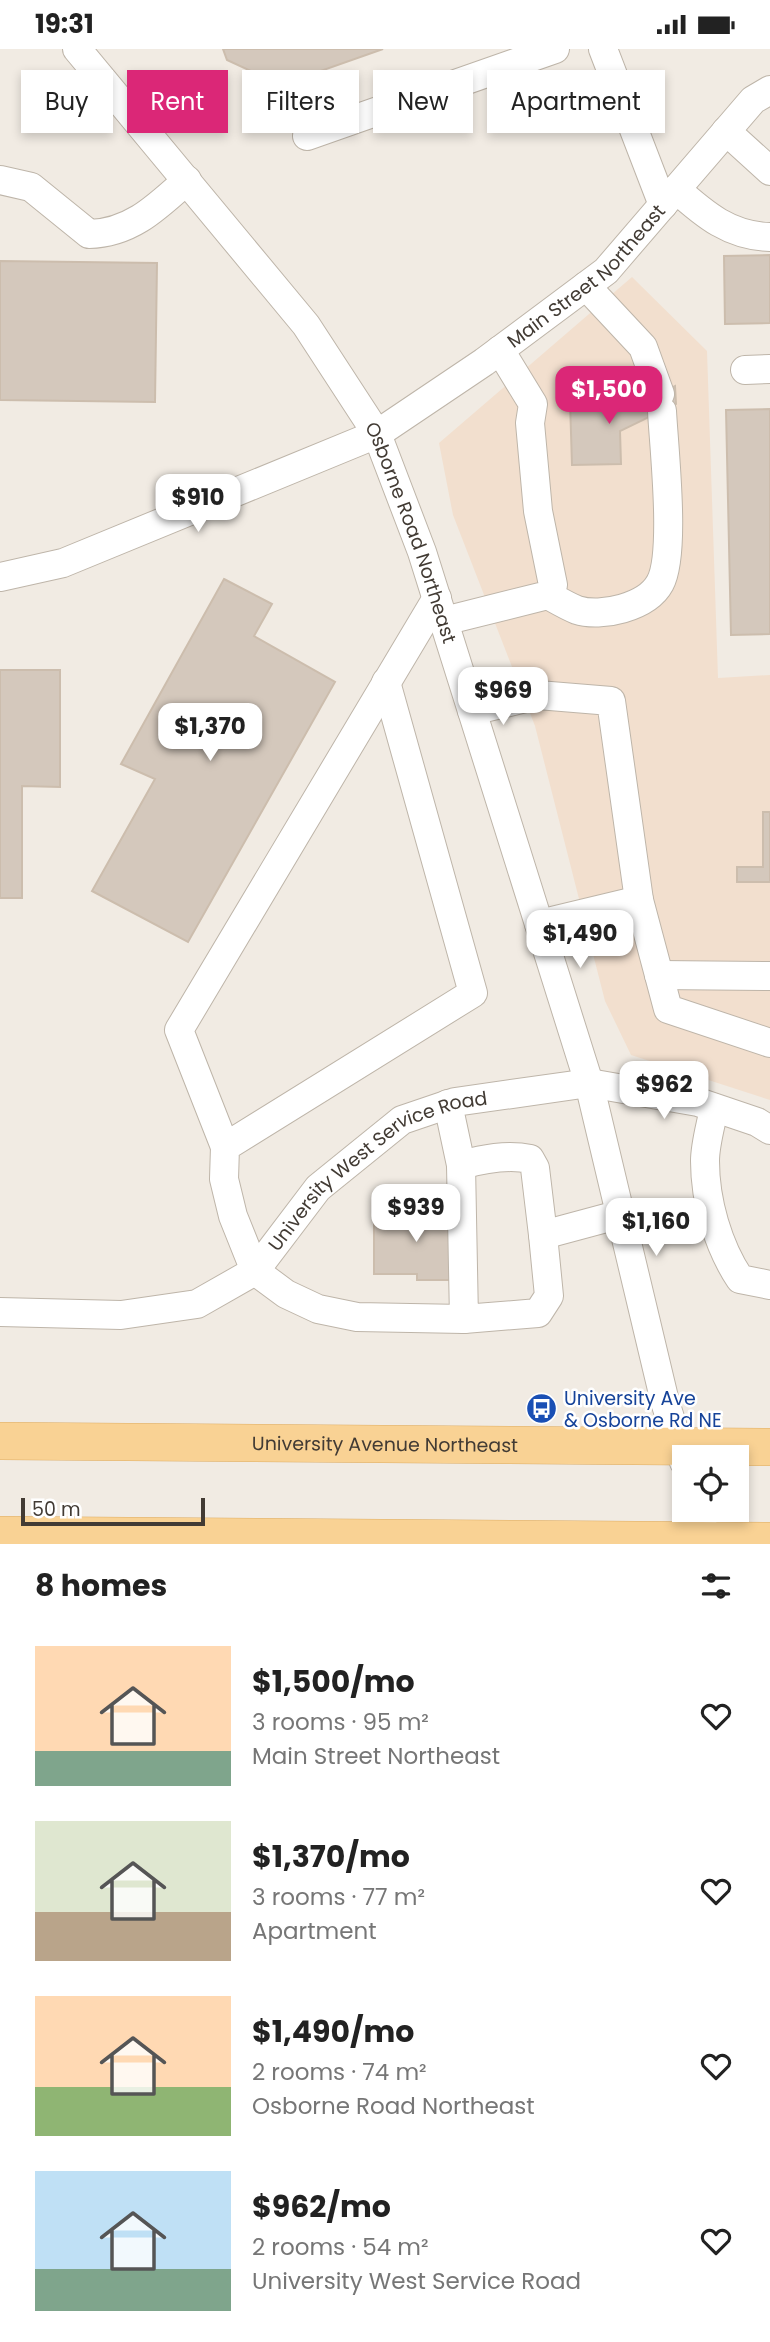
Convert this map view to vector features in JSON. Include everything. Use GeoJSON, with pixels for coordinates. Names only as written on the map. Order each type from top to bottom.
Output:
{"type":"FeatureCollection","features":[{"type":"Feature","properties":{"kind":"main road","name":"University Avenue Northeast"},"geometry":{"type":"LineString","coordinates":[[0,1441],[672,1454]]}},
{"type":"Feature","properties":{"kind":"main road","name":"University Avenue Northeast"},"geometry":{"type":"LineString","coordinates":[[749,1449],[770,1447]]}},
{"type":"Feature","properties":{"kind":"main road"},"geometry":{"type":"LineString","coordinates":[[0,1535],[704,1531],[770,1541]]}},
{"type":"Feature","properties":{"kind":"street","name":"Osborne Road Northeast"},"geometry":{"type":"LineString","coordinates":[[77,49],[306,325],[377,434],[440,610],[589,1083],[666,1402],[679,1445]]}},
{"type":"Feature","properties":{"kind":"street"},"geometry":{"type":"LineString","coordinates":[[307,136],[555,49]]}},
{"type":"Feature","properties":{"kind":"street"},"geometry":{"type":"LineString","coordinates":[[603,49],[670,197],[701,211],[735,233],[770,237]]}},
{"type":"Feature","properties":{"kind":"street","name":"Main Street Northeast"},"geometry":{"type":"LineString","coordinates":[[0,577],[63,563],[377,434],[500,350],[606,271],[753,100],[770,90]]}},
{"type":"Feature","properties":{"kind":"street"},"geometry":{"type":"LineString","coordinates":[[726,131],[770,171]]}},
{"type":"Feature","properties":{"kind":"street"},"geometry":{"type":"LineString","coordinates":[[0,180],[31,187],[89,234],[103,234],[144,219],[187,180]]}},
{"type":"Feature","properties":{"kind":"street"},"geometry":{"type":"LineString","coordinates":[[461,1165],[483,1159],[518,1157],[530,1159],[535,1168],[549,1296],[538,1313],[464,1319],[357,1317],[318,1309],[286,1294],[255,1271],[233,1216],[224,1179],[225,1147],[179,1030],[386,682],[440,610],[548,596],[579,611],[613,610],[639,602],[660,584],[667,553],[661,403],[643,347],[586,286]]}},
{"type":"Feature","properties":{"kind":"street"},"geometry":{"type":"LineString","coordinates":[[500,350],[533,404],[530,423],[538,511],[553,585],[548,596]]}},
{"type":"Feature","properties":{"kind":"street"},"geometry":{"type":"LineString","coordinates":[[225,1147],[473,993],[386,682]]}},
{"type":"Feature","properties":{"kind":"street"},"geometry":{"type":"LineString","coordinates":[[472,711],[538,695],[611,701],[639,900],[668,1009],[770,1043]]}},
{"type":"Feature","properties":{"kind":"street"},"geometry":{"type":"LineString","coordinates":[[540,924],[639,900]]}},
{"type":"Feature","properties":{"kind":"street"},"geometry":{"type":"LineString","coordinates":[[659,975],[770,976]]}},
{"type":"Feature","properties":{"kind":"street","name":"University West Service Road"},"geometry":{"type":"LineString","coordinates":[[0,1312],[121,1315],[197,1304],[255,1271],[317,1188],[402,1120],[448,1104],[589,1083],[714,1108],[770,1130]]}},
{"type":"Feature","properties":{"kind":"street"},"geometry":{"type":"LineString","coordinates":[[448,1104],[461,1165],[464,1319]]}},
{"type":"Feature","properties":{"kind":"street"},"geometry":{"type":"LineString","coordinates":[[714,1108],[705,1160],[713,1216],[723,1248],[740,1279],[770,1285]]}},
{"type":"Feature","properties":{"kind":"street"},"geometry":{"type":"LineString","coordinates":[[543,1235],[621,1214]]}},
{"type":"Feature","properties":{"kind":"shaded area"},"geometry":{"type":"Polygon","coordinates":[[[632,277],[707,351],[718,678],[770,675],[770,1100],[631,1055],[605,1001],[535,726],[453,515],[439,443],[632,277]]]}},
{"type":"Feature","properties":{"kind":"building"},"geometry":{"type":"Polygon","coordinates":[[[223,49],[383,49],[324,70],[249,70],[227,60],[223,49]]]}},
{"type":"Feature","properties":{"kind":"building"},"geometry":{"type":"Polygon","coordinates":[[[770,255],[770,323],[725,324],[724,256],[770,255]]]}},
{"type":"Feature","properties":{"kind":"building"},"geometry":{"type":"Polygon","coordinates":[[[0,261],[157,263],[155,402],[0,400],[0,261]]]}},
{"type":"Feature","properties":{"kind":"building"},"geometry":{"type":"Polygon","coordinates":[[[675,386],[676,404],[620,431],[621,464],[572,465],[570,401],[649,399],[675,386]]]}},
{"type":"Feature","properties":{"kind":"building"},"geometry":{"type":"Polygon","coordinates":[[[770,409],[770,634],[731,635],[726,410],[770,409]]]}},
{"type":"Feature","properties":{"kind":"building"},"geometry":{"type":"Polygon","coordinates":[[[224,579],[272,604],[254,636],[335,682],[188,942],[92,891],[155,779],[121,764],[224,579]]]}},
{"type":"Feature","properties":{"kind":"building"},"geometry":{"type":"Polygon","coordinates":[[[0,670],[60,670],[60,787],[22,786],[22,898],[0,898],[0,670]]]}},
{"type":"Feature","properties":{"kind":"building"},"geometry":{"type":"Polygon","coordinates":[[[763,812],[770,812],[770,882],[737,882],[737,867],[763,867],[763,812]]]}},
{"type":"Feature","properties":{"kind":"building"},"geometry":{"type":"Polygon","coordinates":[[[399,1206],[451,1206],[452,1280],[417,1280],[417,1274],[374,1274],[374,1222],[399,1222],[399,1206]]]}},
{"type":"Feature","properties":{"kind":"place","name":"University Ave & Osborne Rd NE"},"geometry":{"type":"Point","coordinates":[541,1409]}}]}
